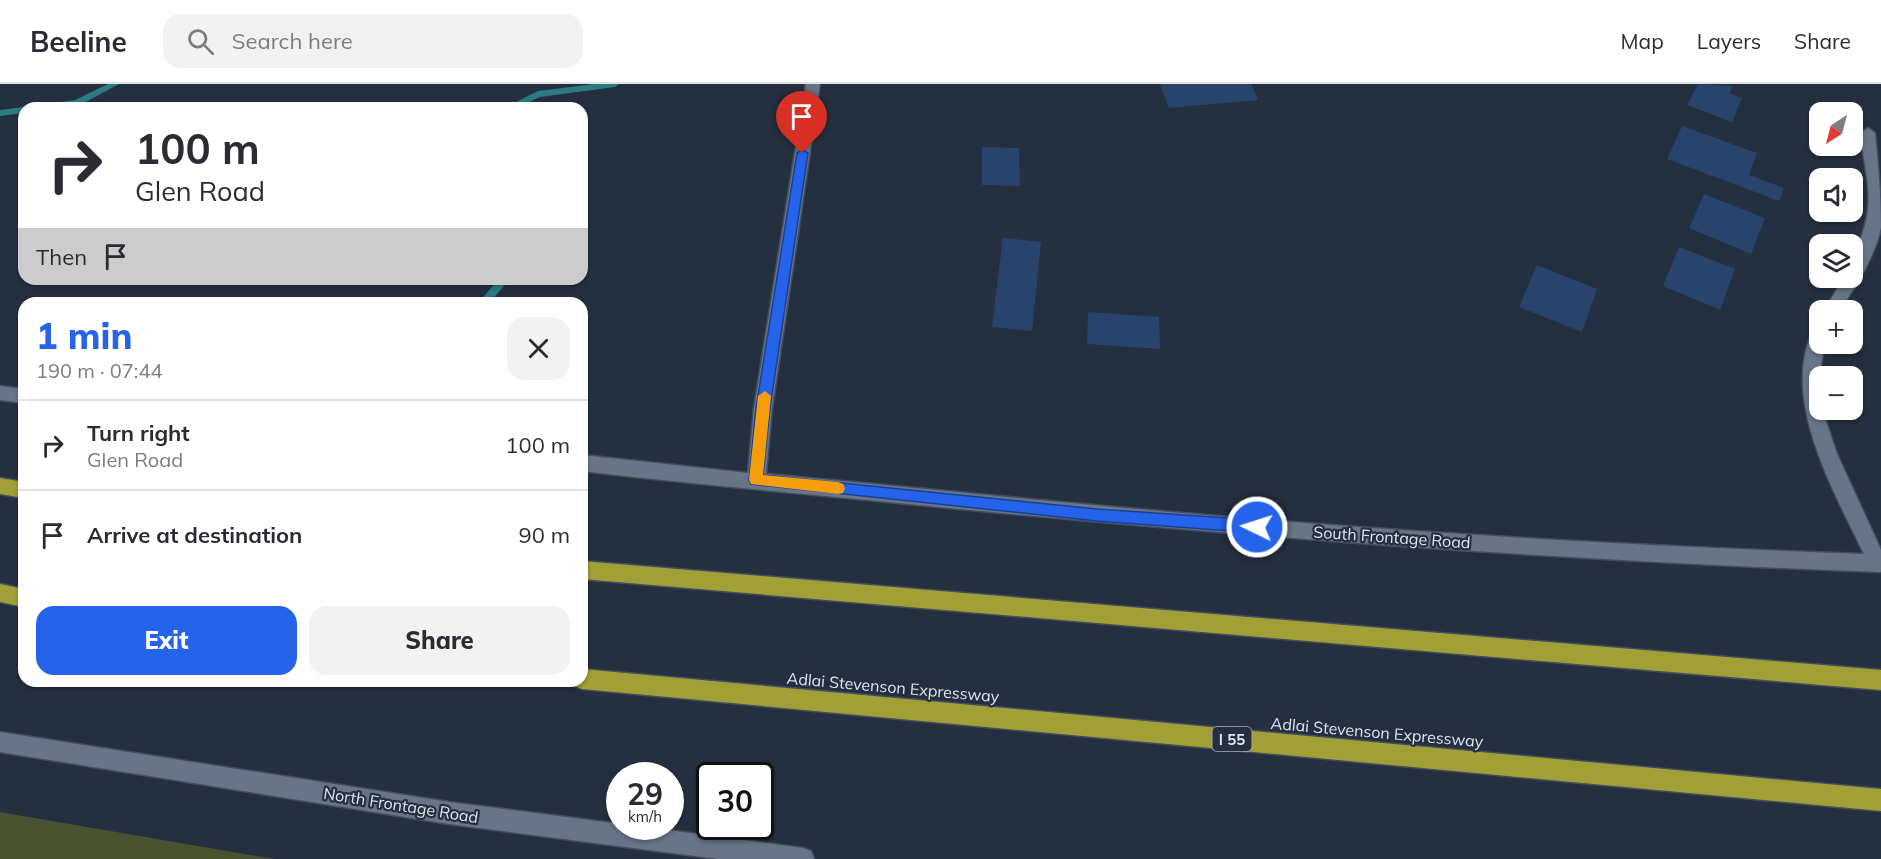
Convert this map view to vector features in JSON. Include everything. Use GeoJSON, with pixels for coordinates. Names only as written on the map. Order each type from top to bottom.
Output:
{"type":"FeatureCollection","features":[{"type":"Feature","properties":{"kind":"highway"},"geometry":{"type":"LineString","coordinates":[[0,486],[18,489]]}},
{"type":"Feature","properties":{"kind":"highway"},"geometry":{"type":"LineString","coordinates":[[588,571],[1881,680]]}},
{"type":"Feature","properties":{"kind":"highway"},"geometry":{"type":"LineString","coordinates":[[0,593],[18,597]]}},
{"type":"Feature","properties":{"kind":"highway","name":"Adlai Stevenson Expressway"},"geometry":{"type":"LineString","coordinates":[[588,680],[1881,800]]}},
{"type":"Feature","properties":{"kind":"street"},"geometry":{"type":"LineString","coordinates":[[756,480],[763,408],[813,84]]}},
{"type":"Feature","properties":{"kind":"street"},"geometry":{"type":"LineString","coordinates":[[1863,255],[1870,241],[1876,213],[1876,182],[1869,156],[1868,133]]}},
{"type":"Feature","properties":{"kind":"street"},"geometry":{"type":"LineString","coordinates":[[1813,354],[1810,391],[1821,441],[1879,563]]}},
{"type":"Feature","properties":{"kind":"street"},"geometry":{"type":"LineString","coordinates":[[0,393],[18,395]]}},
{"type":"Feature","properties":{"kind":"street","name":"South Frontage Road"},"geometry":{"type":"LineString","coordinates":[[588,464],[1132,518],[1701,558],[1879,563]]}},
{"type":"Feature","properties":{"kind":"street","name":"North Frontage Road"},"geometry":{"type":"LineString","coordinates":[[0,742],[449,813],[803,859]]}},
{"type":"Feature","properties":{"kind":"green space"},"geometry":{"type":"Polygon","coordinates":[[[0,812],[274,859],[0,859],[0,812]]]}},
{"type":"Feature","properties":{"kind":"building"},"geometry":{"type":"Polygon","coordinates":[[[1160,84],[1251,84],[1258,100],[1169,108],[1160,84]]]}},
{"type":"Feature","properties":{"kind":"building"},"geometry":{"type":"Polygon","coordinates":[[[1698,84],[1733,86],[1729,93],[1742,98],[1732,122],[1687,105],[1698,84]]]}},
{"type":"Feature","properties":{"kind":"building"},"geometry":{"type":"Polygon","coordinates":[[[1682,126],[1757,153],[1749,175],[1784,188],[1779,201],[1667,159],[1682,126]]]}},
{"type":"Feature","properties":{"kind":"building"},"geometry":{"type":"Polygon","coordinates":[[[982,147],[1019,148],[1020,186],[982,185],[982,147]]]}},
{"type":"Feature","properties":{"kind":"building"},"geometry":{"type":"Polygon","coordinates":[[[1704,194],[1765,218],[1751,254],[1689,228],[1704,194]]]}},
{"type":"Feature","properties":{"kind":"building"},"geometry":{"type":"Polygon","coordinates":[[[1003,238],[1041,242],[1032,331],[992,327],[1003,238]]]}},
{"type":"Feature","properties":{"kind":"building"},"geometry":{"type":"Polygon","coordinates":[[[1679,247],[1735,269],[1720,310],[1663,286],[1679,247]]]}},
{"type":"Feature","properties":{"kind":"building"},"geometry":{"type":"Polygon","coordinates":[[[1537,265],[1597,289],[1582,332],[1519,307],[1537,265]]]}},
{"type":"Feature","properties":{"kind":"building"},"geometry":{"type":"Polygon","coordinates":[[[1088,312],[1159,317],[1160,349],[1087,344],[1088,312]]]}},
{"type":"Feature","properties":{"kind":"waterway"},"geometry":{"type":"LineString","coordinates":[[79,102],[115,84]]}},
{"type":"Feature","properties":{"kind":"waterway"},"geometry":{"type":"LineString","coordinates":[[521,102],[538,94],[615,84]]}},
{"type":"Feature","properties":{"kind":"waterway"},"geometry":{"type":"LineString","coordinates":[[0,113],[18,111]]}},
{"type":"Feature","properties":{"kind":"waterway"},"geometry":{"type":"LineString","coordinates":[[488,297],[500,285]]}},
{"type":"Feature","properties":{"kind":"slow traffic"},"geometry":{"type":"LineString","coordinates":[[765,396],[756,480],[838,488]]}},
{"type":"Feature","properties":{"kind":"route"},"geometry":{"type":"LineString","coordinates":[[802,153],[763,408],[756,480],[1097,515],[1257,527]]}}]}
